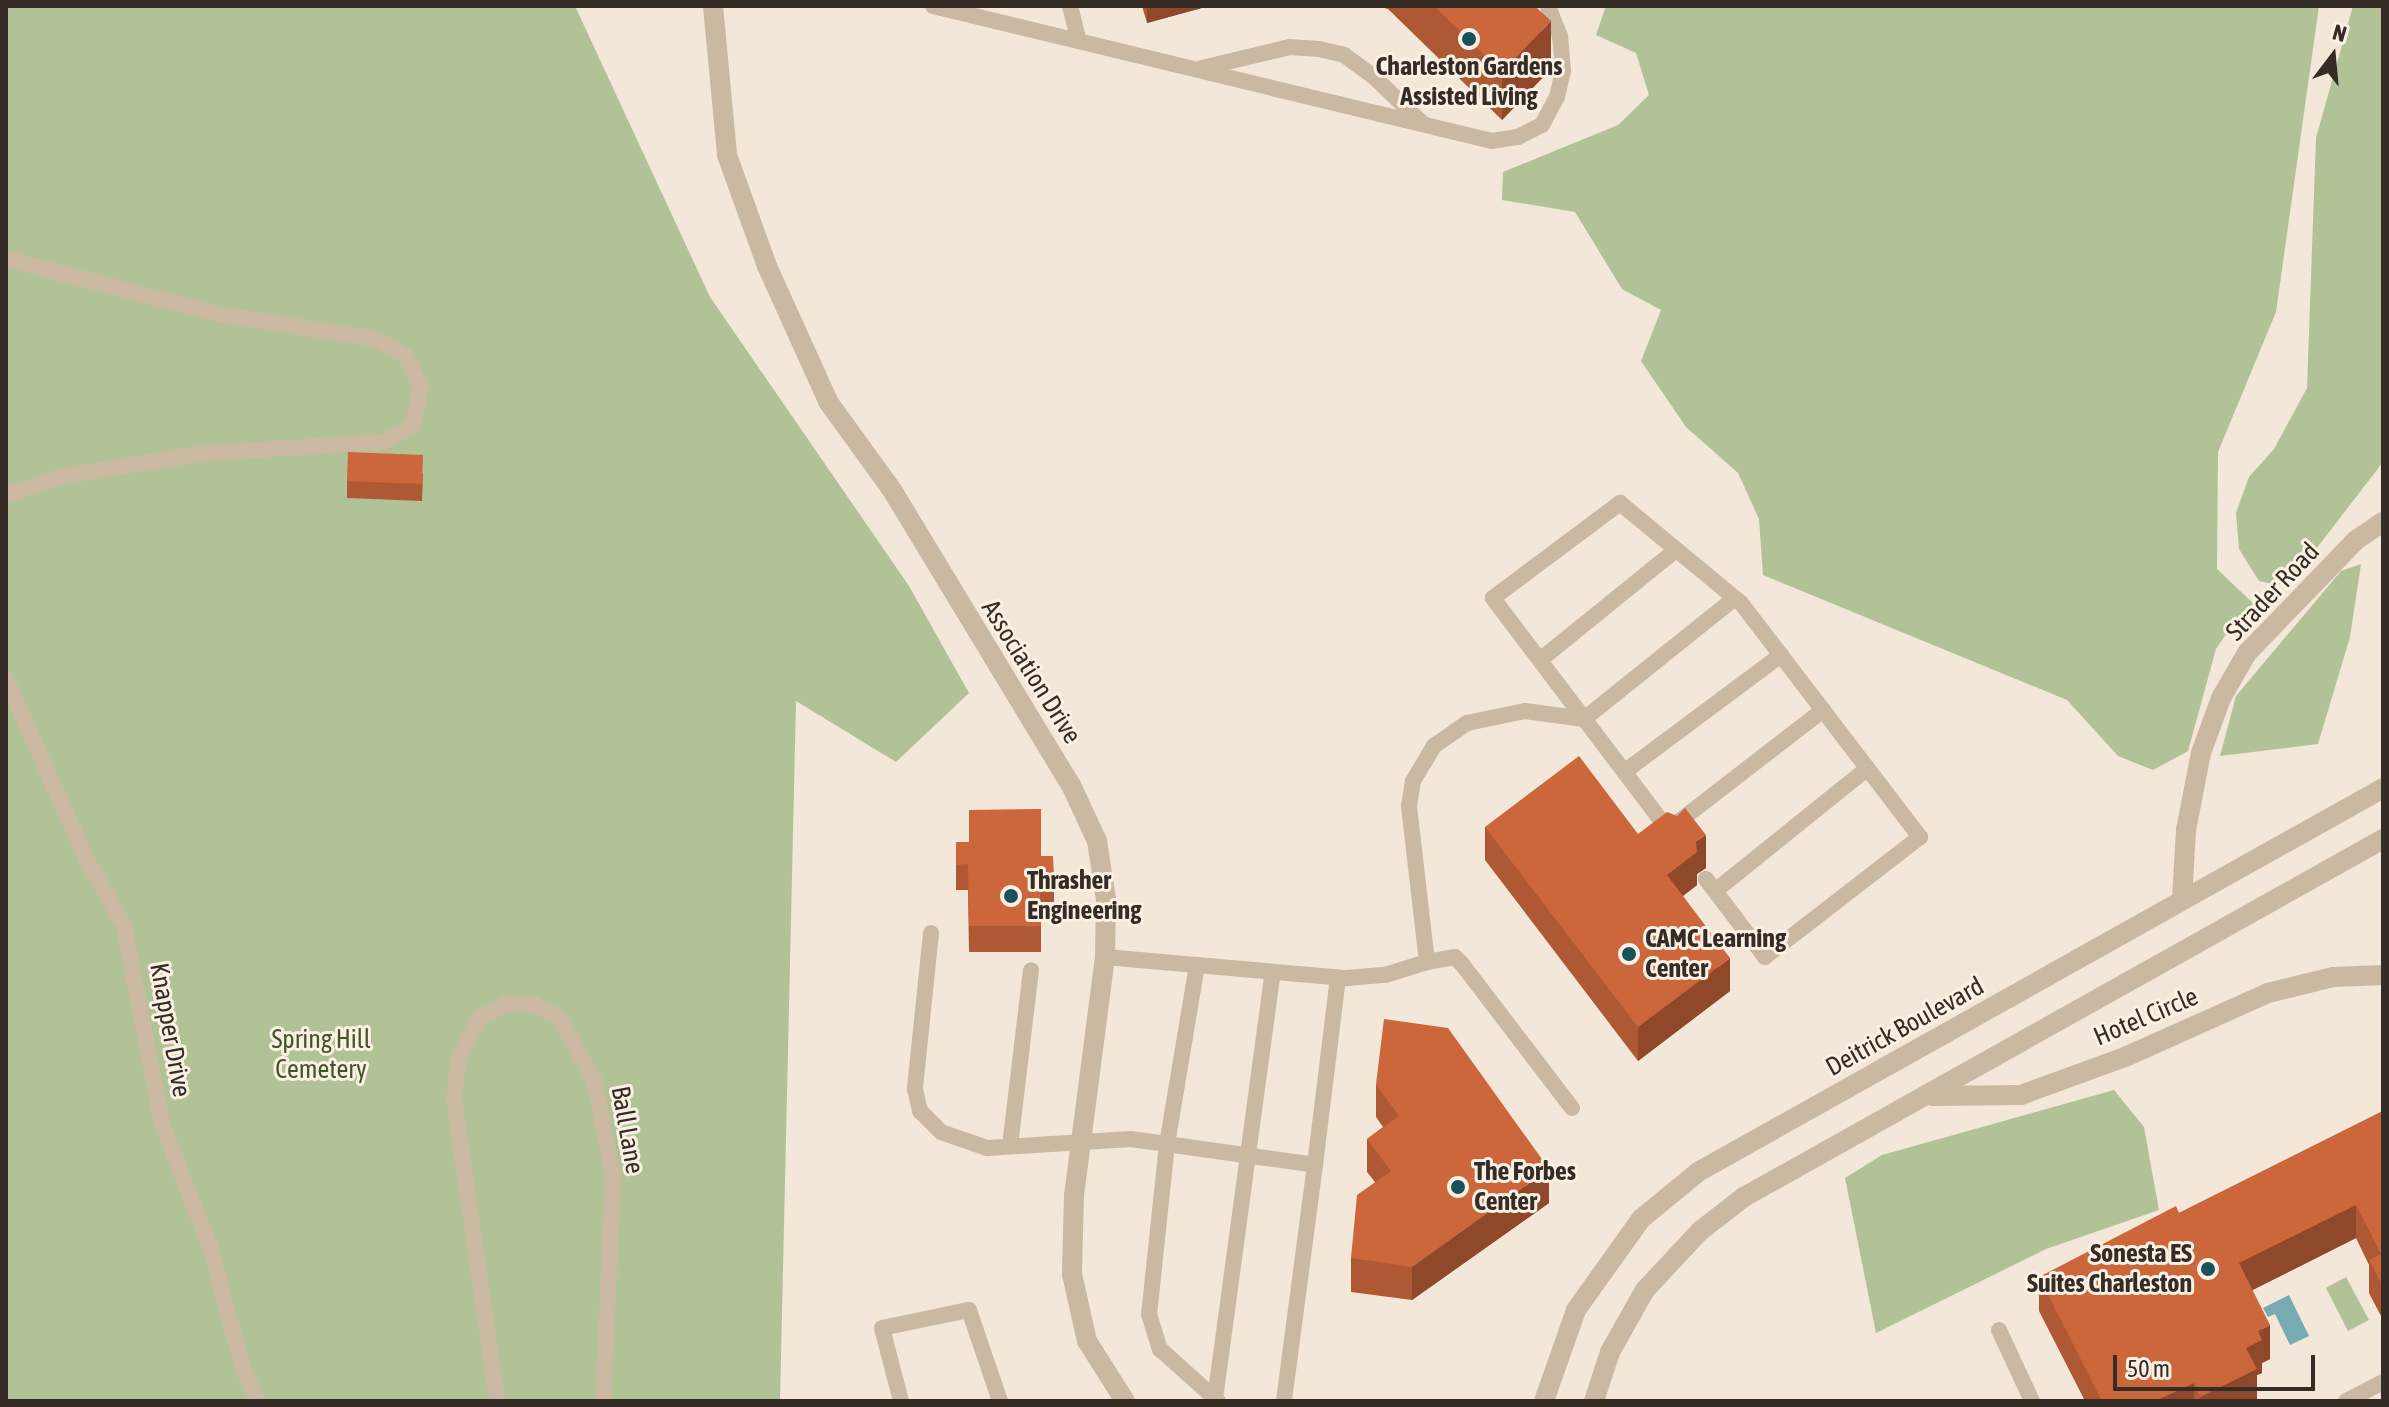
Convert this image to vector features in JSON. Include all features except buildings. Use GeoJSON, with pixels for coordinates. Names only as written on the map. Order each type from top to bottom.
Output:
{"type":"FeatureCollection","features":[{"type":"Feature","properties":{"kind":"street","name":"Association Drive"},"geometry":{"type":"LineString","coordinates":[[713,6],[727,155],[767,266],[829,403],[892,490],[1071,785],[1097,841],[1106,899],[1105,957],[1081,1144],[1072,1274],[1087,1341],[1125,1401]]}},
{"type":"Feature","properties":{"kind":"street","name":"Strader Road"},"geometry":{"type":"LineString","coordinates":[[2182,898],[2186,830],[2201,753],[2221,698],[2247,653],[2356,540],[2383,522]]}},
{"type":"Feature","properties":{"kind":"street","name":"Deitrick Boulevard"},"geometry":{"type":"LineString","coordinates":[[1544,1401],[1583,1299],[1641,1219],[1698,1172],[2383,788]]}},
{"type":"Feature","properties":{"kind":"street"},"geometry":{"type":"LineString","coordinates":[[1594,1401],[1610,1352],[1645,1290],[1700,1231],[1744,1197],[2383,839]]}},
{"type":"Feature","properties":{"kind":"street","name":"Hotel Circle"},"geometry":{"type":"LineString","coordinates":[[1928,1096],[2021,1095],[2125,1057],[2268,993],[2333,977],[2383,975]]}},
{"type":"Feature","properties":{"kind":"lane"},"geometry":{"type":"LineString","coordinates":[[933,6],[1492,141],[1518,137],[1542,125],[1563,70],[1560,36],[1548,6]]}},
{"type":"Feature","properties":{"kind":"lane"},"geometry":{"type":"LineString","coordinates":[[1070,6],[1079,41]]}},
{"type":"Feature","properties":{"kind":"lane"},"geometry":{"type":"LineString","coordinates":[[1197,70],[1290,47],[1319,49],[1344,55],[1373,76],[1424,124]]}},
{"type":"Feature","properties":{"kind":"lane"},"geometry":{"type":"LineString","coordinates":[[6,259],[218,314],[375,339],[405,355],[421,386],[413,425],[385,442],[205,453],[64,476],[6,495]]}},
{"type":"Feature","properties":{"kind":"lane"},"geometry":{"type":"LineString","coordinates":[[1823,710],[1672,834],[1493,598],[1620,503],[1735,598],[1781,655],[1920,837],[1765,957],[1710,885],[1867,769]]}},
{"type":"Feature","properties":{"kind":"lane"},"geometry":{"type":"LineString","coordinates":[[1540,660],[1676,550]]}},
{"type":"Feature","properties":{"kind":"lane"},"geometry":{"type":"LineString","coordinates":[[1427,962],[1409,806],[1413,781],[1434,746],[1467,723],[1493,715],[1525,711],[1584,719],[1735,598]]}},
{"type":"Feature","properties":{"kind":"lane"},"geometry":{"type":"LineString","coordinates":[[1624,772],[1781,655]]}},
{"type":"Feature","properties":{"kind":"lane","name":"Knapper Drive"},"geometry":{"type":"LineString","coordinates":[[6,679],[87,860],[124,926],[162,1124],[210,1247],[243,1369],[258,1401]]}},
{"type":"Feature","properties":{"kind":"lane"},"geometry":{"type":"LineString","coordinates":[[931,933],[915,1089],[920,1111],[941,1132],[964,1142],[1010,1146],[1131,1139],[1315,1165]]}},
{"type":"Feature","properties":{"kind":"lane"},"geometry":{"type":"LineString","coordinates":[[1105,957],[1338,977],[1385,975],[1455,957],[1572,1108]]}},
{"type":"Feature","properties":{"kind":"lane"},"geometry":{"type":"LineString","coordinates":[[1197,965],[1167,1144],[1149,1314],[1160,1349],[1216,1400]]}},
{"type":"Feature","properties":{"kind":"lane"},"geometry":{"type":"LineString","coordinates":[[1010,1146],[1031,970]]}},
{"type":"Feature","properties":{"kind":"lane"},"geometry":{"type":"LineString","coordinates":[[1216,1400],[1273,972]]}},
{"type":"Feature","properties":{"kind":"lane"},"geometry":{"type":"LineString","coordinates":[[1284,1401],[1338,977]]}},
{"type":"Feature","properties":{"kind":"lane","name":"Ball Lane"},"geometry":{"type":"LineString","coordinates":[[497,1401],[454,1100],[459,1057],[479,1019],[505,1004],[534,1004],[559,1018],[594,1079],[613,1176],[603,1401]]}},
{"type":"Feature","properties":{"kind":"lane"},"geometry":{"type":"LineString","coordinates":[[901,1401],[882,1328],[969,1310],[1000,1401]]}},
{"type":"Feature","properties":{"kind":"lane"},"geometry":{"type":"LineString","coordinates":[[1999,1330],[2032,1401]]}},
{"type":"Feature","properties":{"kind":"lane"},"geometry":{"type":"LineString","coordinates":[[2346,1401],[2383,1382]]}},
{"type":"Feature","properties":{"kind":"green space","name":"Spring Hill Cemetery"},"geometry":{"type":"Polygon","coordinates":[[[6,6],[575,6],[710,297],[909,586],[969,693],[896,762],[796,701],[780,1401],[6,1401],[6,6]]]}},
{"type":"Feature","properties":{"kind":"green space"},"geometry":{"type":"Polygon","coordinates":[[[1606,6],[2319,6],[2276,312],[2218,452],[2217,569],[2257,607],[2239,615],[2216,649],[2188,751],[2153,770],[2118,756],[2067,700],[1763,575],[1759,519],[1738,473],[1686,427],[1641,361],[1661,310],[1622,289],[1575,212],[1502,200],[1503,172],[1618,125],[1649,95],[1636,53],[1596,35],[1606,6]]]}},
{"type":"Feature","properties":{"kind":"green space"},"geometry":{"type":"Polygon","coordinates":[[[2353,6],[2383,6],[2383,462],[2296,575],[2278,585],[2259,581],[2239,549],[2236,513],[2249,477],[2274,449],[2307,388],[2316,138],[2353,6]]]}},
{"type":"Feature","properties":{"kind":"green space"},"geometry":{"type":"Polygon","coordinates":[[[2361,564],[2350,637],[2318,744],[2220,756],[2236,696],[2341,571],[2361,564]]]}},
{"type":"Feature","properties":{"kind":"green space"},"geometry":{"type":"Polygon","coordinates":[[[2114,1090],[2144,1127],[2159,1210],[2046,1249],[1876,1333],[1845,1178],[1882,1155],[2114,1090]]]}},
{"type":"Feature","properties":{"kind":"green space"},"geometry":{"type":"Polygon","coordinates":[[[2346,1277],[2369,1320],[2348,1331],[2326,1288],[2346,1277]]]}},
{"type":"Feature","properties":{"kind":"water"},"geometry":{"type":"Polygon","coordinates":[[[2289,1295],[2309,1336],[2290,1345],[2275,1314],[2268,1317],[2263,1308],[2289,1295]]]}},
{"type":"Feature","properties":{"kind":"place","name":"Charleston Gardens Assisted Living"},"geometry":{"type":"Point","coordinates":[1469,39]}},
{"type":"Feature","properties":{"kind":"place","name":"Thrasher Engineering"},"geometry":{"type":"Point","coordinates":[1011,896]}},
{"type":"Feature","properties":{"kind":"place","name":"CAMC Learning Center"},"geometry":{"type":"Point","coordinates":[1629,954]}},
{"type":"Feature","properties":{"kind":"place","name":"The Forbes Center"},"geometry":{"type":"Point","coordinates":[1458,1187]}},
{"type":"Feature","properties":{"kind":"place","name":"Sonesta ES Suites Charleston"},"geometry":{"type":"Point","coordinates":[2208,1269]}}]}
